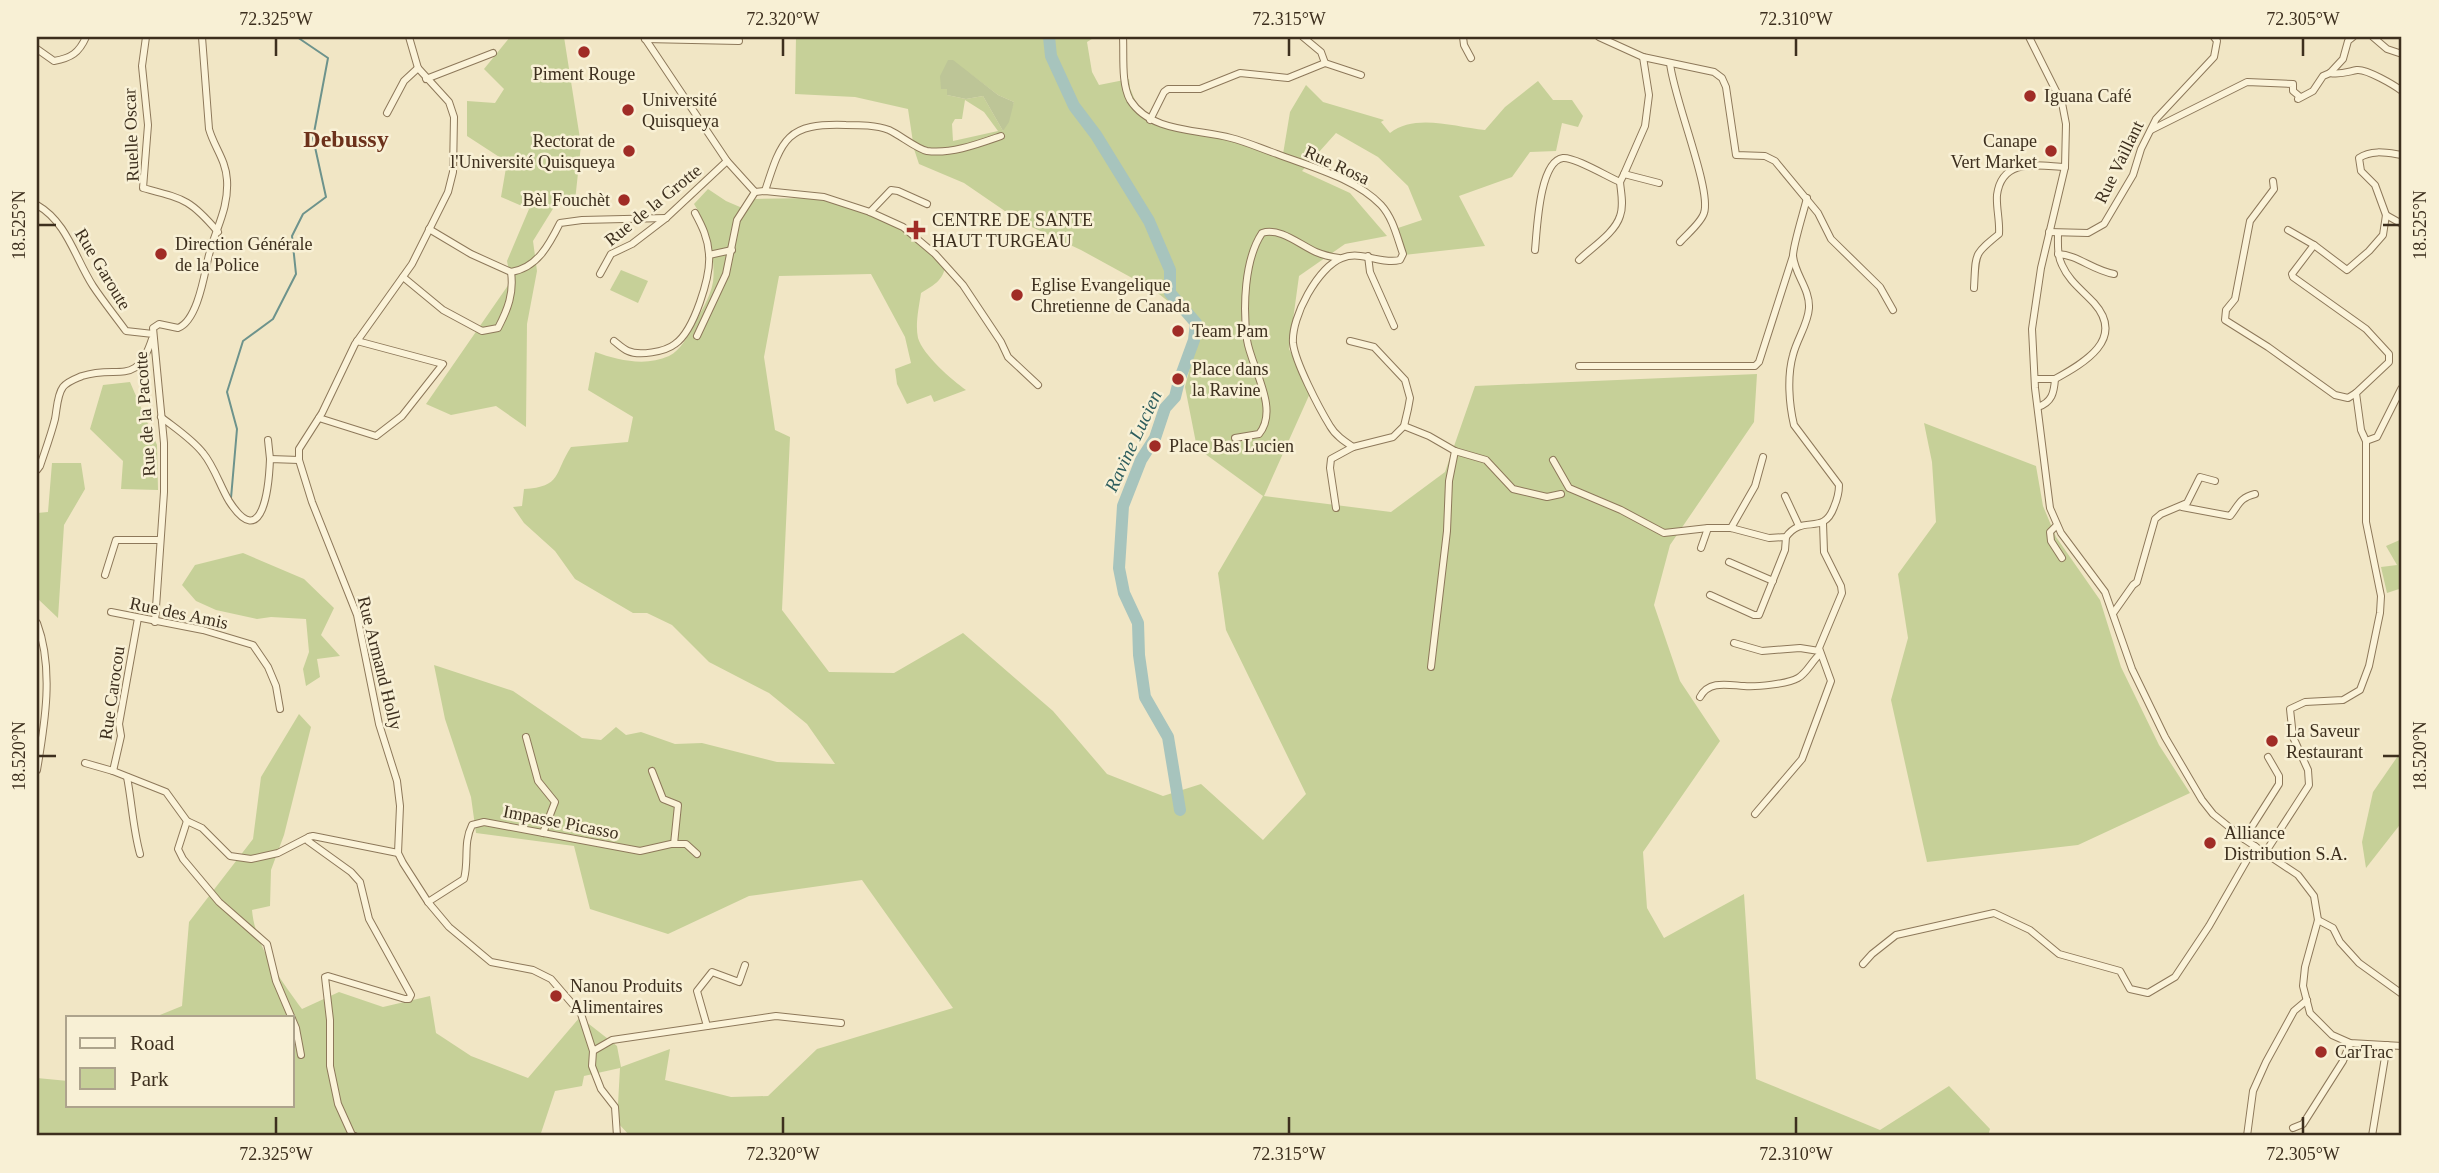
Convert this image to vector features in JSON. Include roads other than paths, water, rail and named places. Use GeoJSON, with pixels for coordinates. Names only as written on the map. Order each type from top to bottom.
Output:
{"type":"FeatureCollection","features":[{"type":"Feature","properties":{"kind":"street"},"geometry":{"type":"LineString","coordinates":[[37,49],[54,61],[67,59],[80,50],[86,37]]}},
{"type":"Feature","properties":{"kind":"street","name":"Ruelle Oscar"},"geometry":{"type":"LineString","coordinates":[[146,37],[142,66],[148,125],[144,188],[183,199],[198,208],[218,232]]}},
{"type":"Feature","properties":{"kind":"street","name":"Rue de la Pacotte"},"geometry":{"type":"LineString","coordinates":[[155,622],[164,492],[164,443],[153,334],[155,325],[178,328],[189,320],[225,211],[228,182],[224,161],[209,129],[202,37]]}},
{"type":"Feature","properties":{"kind":"street"},"geometry":{"type":"LineString","coordinates":[[270,459],[299,460],[299,449],[319,418],[357,341],[412,264],[448,192],[453,172],[454,117],[449,102],[418,68],[409,37]]}},
{"type":"Feature","properties":{"kind":"street"},"geometry":{"type":"LineString","coordinates":[[1123,37],[1126,89],[1137,109],[1150,120],[1168,89],[1200,89],[1240,73],[1288,78],[1325,63],[1361,75]]}},
{"type":"Feature","properties":{"kind":"street"},"geometry":{"type":"LineString","coordinates":[[1303,37],[1321,52],[1325,63]]}},
{"type":"Feature","properties":{"kind":"street"},"geometry":{"type":"LineString","coordinates":[[1463,37],[1471,58]]}},
{"type":"Feature","properties":{"kind":"street"},"geometry":{"type":"LineString","coordinates":[[1599,37],[1643,57],[1714,72],[1722,78],[1727,93],[1736,155],[1769,157],[1818,212],[1831,239],[1880,287],[1893,310]]}},
{"type":"Feature","properties":{"kind":"street"},"geometry":{"type":"LineString","coordinates":[[2029,37],[2062,103],[2066,124],[2065,167],[2035,300],[2032,351],[2050,508],[2062,533],[2105,592],[2131,666],[2165,737],[2213,814],[2244,839],[2298,875],[2310,889],[2318,920],[2305,967],[2303,986],[2311,1013],[2332,1035],[2350,1043],[2402,1046]]}},
{"type":"Feature","properties":{"kind":"street","name":"Rue Vaillant"},"geometry":{"type":"LineString","coordinates":[[2049,232],[2088,233],[2104,224],[2133,175],[2156,119],[2214,57],[2214,37]]}},
{"type":"Feature","properties":{"kind":"street"},"geometry":{"type":"LineString","coordinates":[[2151,130],[2247,82],[2293,84],[2293,91],[2298,99],[2313,91],[2323,76],[2330,73],[2343,59],[2348,41],[2353,37]]}},
{"type":"Feature","properties":{"kind":"street"},"geometry":{"type":"LineString","coordinates":[[2373,37],[2387,49],[2402,54]]}},
{"type":"Feature","properties":{"kind":"street"},"geometry":{"type":"LineString","coordinates":[[644,38],[739,41]]}},
{"type":"Feature","properties":{"kind":"street"},"geometry":{"type":"LineString","coordinates":[[644,38],[727,161],[755,192]]}},
{"type":"Feature","properties":{"kind":"street"},"geometry":{"type":"LineString","coordinates":[[426,79],[493,53]]}},
{"type":"Feature","properties":{"kind":"street"},"geometry":{"type":"LineString","coordinates":[[1578,260],[1613,228],[1620,218],[1620,183],[1645,126],[1649,95],[1643,57]]}},
{"type":"Feature","properties":{"kind":"street"},"geometry":{"type":"LineString","coordinates":[[1671,64],[1679,107],[1705,196],[1704,214],[1680,242]]}},
{"type":"Feature","properties":{"kind":"street"},"geometry":{"type":"LineString","coordinates":[[387,113],[404,81],[418,68]]}},
{"type":"Feature","properties":{"kind":"street"},"geometry":{"type":"LineString","coordinates":[[2330,73],[2339,75],[2361,70],[2402,91]]}},
{"type":"Feature","properties":{"kind":"street","name":"Rue Rosa"},"geometry":{"type":"LineString","coordinates":[[1150,120],[1162,125],[1233,138],[1339,178],[1370,195],[1383,207],[1393,223],[1403,254],[1400,260],[1395,261],[1351,255],[1339,258]]}},
{"type":"Feature","properties":{"kind":"street"},"geometry":{"type":"LineString","coordinates":[[765,191],[785,142],[805,127],[840,125],[885,128],[903,136],[924,151],[965,148],[1001,136]]}},
{"type":"Feature","properties":{"kind":"street"},"geometry":{"type":"LineString","coordinates":[[2288,230],[2314,245],[2343,268],[2352,268],[2384,235],[2386,215],[2375,186],[2361,171],[2359,158],[2365,153],[2402,155]]}},
{"type":"Feature","properties":{"kind":"street"},"geometry":{"type":"LineString","coordinates":[[1535,250],[1543,186],[1552,164],[1557,160],[1569,158],[1620,183]]}},
{"type":"Feature","properties":{"kind":"street","name":"Rue de la Grotte"},"geometry":{"type":"LineString","coordinates":[[600,274],[611,254],[632,244],[666,218],[727,161]]}},
{"type":"Feature","properties":{"kind":"street"},"geometry":{"type":"LineString","coordinates":[[1974,288],[1976,254],[1986,242],[1999,234],[1997,196],[2004,176],[2023,165],[2065,167]]}},
{"type":"Feature","properties":{"kind":"street"},"geometry":{"type":"LineString","coordinates":[[1625,174],[1659,183]]}},
{"type":"Feature","properties":{"kind":"street"},"geometry":{"type":"LineString","coordinates":[[2273,181],[2274,189],[2250,221],[2235,299],[2226,310],[2225,320],[2343,398],[2356,393],[2389,362],[2389,354],[2365,329],[2293,277],[2295,268],[2314,245]]}},
{"type":"Feature","properties":{"kind":"street"},"geometry":{"type":"LineString","coordinates":[[870,212],[891,190],[927,204]]}},
{"type":"Feature","properties":{"kind":"street"},"geometry":{"type":"LineString","coordinates":[[755,192],[824,197],[903,226],[935,254],[963,285],[1008,357],[1038,385]]}},
{"type":"Feature","properties":{"kind":"street"},"geometry":{"type":"LineString","coordinates":[[696,336],[726,274],[737,220],[755,192]]}},
{"type":"Feature","properties":{"kind":"street"},"geometry":{"type":"LineString","coordinates":[[1579,366],[1755,366],[1759,362],[1793,256],[1807,198]]}},
{"type":"Feature","properties":{"kind":"street","name":"Rue Garoute"},"geometry":{"type":"LineString","coordinates":[[37,205],[60,224],[93,285],[126,331],[153,334]]}},
{"type":"Feature","properties":{"kind":"street"},"geometry":{"type":"LineString","coordinates":[[614,341],[629,352],[648,352],[674,345],[684,334],[698,308],[709,256],[706,235],[695,213]]}},
{"type":"Feature","properties":{"kind":"street"},"geometry":{"type":"LineString","coordinates":[[2386,215],[2402,224]]}},
{"type":"Feature","properties":{"kind":"street"},"geometry":{"type":"LineString","coordinates":[[429,229],[471,254],[510,272],[530,266],[548,246],[560,223],[666,218]]}},
{"type":"Feature","properties":{"kind":"street"},"geometry":{"type":"LineString","coordinates":[[1235,438],[1259,434],[1267,417],[1247,338],[1248,268],[1255,243],[1262,233],[1278,232],[1318,253],[1339,258]]}},
{"type":"Feature","properties":{"kind":"street"},"geometry":{"type":"LineString","coordinates":[[2035,379],[2056,379],[2088,361],[2107,330],[2104,316],[2070,279],[2061,264],[2057,233]]}},
{"type":"Feature","properties":{"kind":"street"},"geometry":{"type":"LineString","coordinates":[[709,256],[732,250]]}},
{"type":"Feature","properties":{"kind":"street"},"geometry":{"type":"LineString","coordinates":[[2058,254],[2070,255],[2098,271],[2115,274]]}},
{"type":"Feature","properties":{"kind":"street"},"geometry":{"type":"LineString","coordinates":[[1710,595],[1759,615],[1785,550],[1786,537],[1792,529],[1823,523],[1830,517],[1839,489],[1837,482],[1794,425],[1792,416],[1790,372],[1809,305],[1793,256]]}},
{"type":"Feature","properties":{"kind":"street"},"geometry":{"type":"LineString","coordinates":[[1368,257],[1370,272],[1394,326]]}},
{"type":"Feature","properties":{"kind":"street"},"geometry":{"type":"LineString","coordinates":[[1339,258],[1312,284],[1293,339],[1297,360],[1330,427],[1353,447]]}},
{"type":"Feature","properties":{"kind":"street"},"geometry":{"type":"LineString","coordinates":[[403,277],[443,310],[482,331],[498,328],[508,310],[512,292],[510,272]]}},
{"type":"Feature","properties":{"kind":"street"},"geometry":{"type":"LineString","coordinates":[[37,470],[65,385],[93,373],[123,373],[135,370],[142,363],[153,334]]}},
{"type":"Feature","properties":{"kind":"street"},"geometry":{"type":"LineString","coordinates":[[319,418],[376,436],[402,416],[443,364],[357,341]]}},
{"type":"Feature","properties":{"kind":"street"},"geometry":{"type":"LineString","coordinates":[[1336,508],[1331,459],[1353,447],[1393,438],[1404,426],[1410,398],[1405,380],[1374,347],[1350,341]]}},
{"type":"Feature","properties":{"kind":"street"},"geometry":{"type":"LineString","coordinates":[[2038,407],[2048,403],[2056,379]]}},
{"type":"Feature","properties":{"kind":"street"},"geometry":{"type":"LineString","coordinates":[[2366,441],[2377,437],[2401,389]]}},
{"type":"Feature","properties":{"kind":"street"},"geometry":{"type":"LineString","coordinates":[[2265,853],[2309,785],[2308,769],[2293,737],[2290,709],[2305,702],[2343,700],[2360,691],[2378,626],[2381,596],[2366,522],[2366,441],[2361,430],[2356,393]]}},
{"type":"Feature","properties":{"kind":"street"},"geometry":{"type":"LineString","coordinates":[[161,417],[204,453],[230,502],[243,518],[250,521],[261,515],[269,487],[268,440]]}},
{"type":"Feature","properties":{"kind":"street"},"geometry":{"type":"LineString","coordinates":[[1404,426],[1455,451],[1486,460],[1513,489],[1547,497],[1561,494]]}},
{"type":"Feature","properties":{"kind":"street"},"geometry":{"type":"LineString","coordinates":[[1431,667],[1447,531],[1449,481],[1455,451]]}},
{"type":"Feature","properties":{"kind":"street"},"geometry":{"type":"LineString","coordinates":[[1731,528],[1755,486],[1763,457]]}},
{"type":"Feature","properties":{"kind":"street","name":"Rue Armand Holly"},"geometry":{"type":"LineString","coordinates":[[299,460],[312,502],[357,615],[379,724],[397,780],[400,806],[398,853]]}},
{"type":"Feature","properties":{"kind":"street"},"geometry":{"type":"LineString","coordinates":[[1553,460],[1569,488],[1621,510],[1664,533],[1731,528],[1769,538],[1786,537]]}},
{"type":"Feature","properties":{"kind":"street"},"geometry":{"type":"LineString","coordinates":[[2114,612],[2137,582],[2155,519],[2180,507],[2192,496],[2196,481],[2200,477],[2215,481]]}},
{"type":"Feature","properties":{"kind":"street"},"geometry":{"type":"LineString","coordinates":[[2180,507],[2230,516],[2243,497],[2255,494]]}},
{"type":"Feature","properties":{"kind":"street"},"geometry":{"type":"LineString","coordinates":[[1785,496],[1799,526]]}},
{"type":"Feature","properties":{"kind":"street"},"geometry":{"type":"LineString","coordinates":[[1700,697],[1710,687],[1722,684],[1746,686],[1793,680],[1802,675],[1820,653],[1842,590],[1822,545],[1823,523]]}},
{"type":"Feature","properties":{"kind":"street"},"geometry":{"type":"LineString","coordinates":[[2057,525],[2050,532],[2050,537],[2062,558]]}},
{"type":"Feature","properties":{"kind":"street"},"geometry":{"type":"LineString","coordinates":[[1701,548],[1708,528]]}},
{"type":"Feature","properties":{"kind":"street"},"geometry":{"type":"LineString","coordinates":[[105,575],[116,540],[159,540]]}},
{"type":"Feature","properties":{"kind":"street"},"geometry":{"type":"LineString","coordinates":[[1729,562],[1773,581]]}},
{"type":"Feature","properties":{"kind":"street","name":"Rue des Amis"},"geometry":{"type":"LineString","coordinates":[[111,612],[204,630],[253,645],[268,667],[276,686],[280,709]]}},
{"type":"Feature","properties":{"kind":"street","name":"Rue Carocou"},"geometry":{"type":"LineString","coordinates":[[113,771],[121,736],[119,724],[138,618]]}},
{"type":"Feature","properties":{"kind":"street"},"geometry":{"type":"LineString","coordinates":[[37,623],[44,642],[47,666],[37,770]]}},
{"type":"Feature","properties":{"kind":"street"},"geometry":{"type":"LineString","coordinates":[[1734,643],[1762,650],[1800,648],[1820,653]]}},
{"type":"Feature","properties":{"kind":"street"},"geometry":{"type":"LineString","coordinates":[[1755,814],[1802,759],[1831,681],[1820,653]]}},
{"type":"Feature","properties":{"kind":"street"},"geometry":{"type":"LineString","coordinates":[[526,737],[538,781],[556,806],[544,833]]}},
{"type":"Feature","properties":{"kind":"street"},"geometry":{"type":"LineString","coordinates":[[2244,839],[2279,784],[2279,776],[2268,757]]}},
{"type":"Feature","properties":{"kind":"street"},"geometry":{"type":"LineString","coordinates":[[85,763],[166,792],[187,821],[202,828],[230,856],[251,859],[278,853],[309,837],[398,853],[428,902],[449,927],[491,962],[533,970],[551,979],[581,1014],[593,1051],[592,1066],[601,1089],[615,1107],[617,1136]]}},
{"type":"Feature","properties":{"kind":"street"},"geometry":{"type":"LineString","coordinates":[[652,771],[663,799],[678,805],[674,844],[686,844],[697,853]]}},
{"type":"Feature","properties":{"kind":"street"},"geometry":{"type":"LineString","coordinates":[[127,777],[135,819],[134,833],[140,854]]}},
{"type":"Feature","properties":{"kind":"street"},"geometry":{"type":"LineString","coordinates":[[187,821],[178,849],[183,859],[219,902],[267,944],[276,981],[291,1016]]}},
{"type":"Feature","properties":{"kind":"street","name":"Impasse Picasso"},"geometry":{"type":"LineString","coordinates":[[428,902],[464,879],[467,868],[466,848],[472,825],[484,822],[640,851],[674,844]]}},
{"type":"Feature","properties":{"kind":"street"},"geometry":{"type":"LineString","coordinates":[[309,837],[310,843],[351,872],[360,882],[369,919],[411,995],[409,999],[405,999],[325,977],[330,1020],[330,1066],[338,1104],[352,1135],[355,1136]]}},
{"type":"Feature","properties":{"kind":"street"},"geometry":{"type":"LineString","coordinates":[[1863,964],[1896,935],[1994,913],[2029,930],[2059,954],[2120,971],[2130,989],[2148,993],[2175,977],[2209,926],[2255,846]]}},
{"type":"Feature","properties":{"kind":"street"},"geometry":{"type":"LineString","coordinates":[[2318,920],[2333,928],[2340,942],[2359,963],[2402,994]]}},
{"type":"Feature","properties":{"kind":"street"},"geometry":{"type":"LineString","coordinates":[[707,1026],[697,991],[712,972],[739,982],[745,965]]}},
{"type":"Feature","properties":{"kind":"street"},"geometry":{"type":"LineString","coordinates":[[2247,1136],[2252,1091],[2294,1011],[2307,1000]]}},
{"type":"Feature","properties":{"kind":"street"},"geometry":{"type":"LineString","coordinates":[[593,1051],[612,1040],[776,1016],[841,1023]]}},
{"type":"Feature","properties":{"kind":"street"},"geometry":{"type":"LineString","coordinates":[[294,1023],[301,1055]]}},
{"type":"Feature","properties":{"kind":"street"},"geometry":{"type":"LineString","coordinates":[[2293,1128],[2303,1124],[2343,1061],[2350,1043]]}},
{"type":"Feature","properties":{"kind":"street"},"geometry":{"type":"LineString","coordinates":[[2372,1136],[2387,1045]]}},
{"type":"Feature","properties":{"kind":"waterway"},"geometry":{"type":"LineString","coordinates":[[231,498],[237,429],[227,392],[243,341],[273,319],[296,274],[292,236],[303,214],[326,197],[313,138],[328,58],[297,37]]}},
{"type":"Feature","properties":{"kind":"waterway","name":"Ravine Lucien"},"geometry":{"type":"LineString","coordinates":[[1049,37],[1051,56],[1074,106],[1096,135],[1149,221],[1170,270],[1170,293],[1196,323],[1194,340],[1175,397],[1165,408],[1155,438],[1141,460],[1123,506],[1119,568],[1124,593],[1138,623],[1145,697],[1168,737],[1180,810]]}},
{"type":"Feature","properties":{"kind":"place","name":"Piment Rouge"},"geometry":{"type":"Point","coordinates":[584,52]}},
{"type":"Feature","properties":{"kind":"place","name":"Iguana Café"},"geometry":{"type":"Point","coordinates":[2030,96]}},
{"type":"Feature","properties":{"kind":"place","name":"Université Quisqueya"},"geometry":{"type":"Point","coordinates":[628,110]}},
{"type":"Feature","properties":{"kind":"place","name":"Rectorat de l'Université Quisqueya"},"geometry":{"type":"Point","coordinates":[629,151]}},
{"type":"Feature","properties":{"kind":"place","name":"Canape Vert Market"},"geometry":{"type":"Point","coordinates":[2051,151]}},
{"type":"Feature","properties":{"kind":"place","name":"Bèl Fouchèt"},"geometry":{"type":"Point","coordinates":[624,200]}},
{"type":"Feature","properties":{"kind":"place","name":"CENTRE DE SANTE HAUT TURGEAU"},"geometry":{"type":"Point","coordinates":[916,230]}},
{"type":"Feature","properties":{"kind":"place","name":"Direction Générale de la Police"},"geometry":{"type":"Point","coordinates":[161,254]}},
{"type":"Feature","properties":{"kind":"place","name":"Eglise Evangelique Chretienne de Canada"},"geometry":{"type":"Point","coordinates":[1017,295]}},
{"type":"Feature","properties":{"kind":"place","name":"Team Pam"},"geometry":{"type":"Point","coordinates":[1178,331]}},
{"type":"Feature","properties":{"kind":"place","name":"Place dans la Ravine"},"geometry":{"type":"Point","coordinates":[1178,379]}},
{"type":"Feature","properties":{"kind":"place","name":"Place Bas Lucien"},"geometry":{"type":"Point","coordinates":[1155,446]}},
{"type":"Feature","properties":{"kind":"place","name":"La Saveur Restaurant"},"geometry":{"type":"Point","coordinates":[2272,741]}},
{"type":"Feature","properties":{"kind":"place","name":"Alliance Distribution S.A."},"geometry":{"type":"Point","coordinates":[2210,843]}},
{"type":"Feature","properties":{"kind":"place","name":"Nanou Produits Alimentaires"},"geometry":{"type":"Point","coordinates":[556,996]}},
{"type":"Feature","properties":{"kind":"place","name":"CarTrac"},"geometry":{"type":"Point","coordinates":[2321,1052]}},
{"type":"Feature","properties":{"kind":"district","name":"Debussy"},"geometry":{"type":"Point","coordinates":[346,139]}}]}
